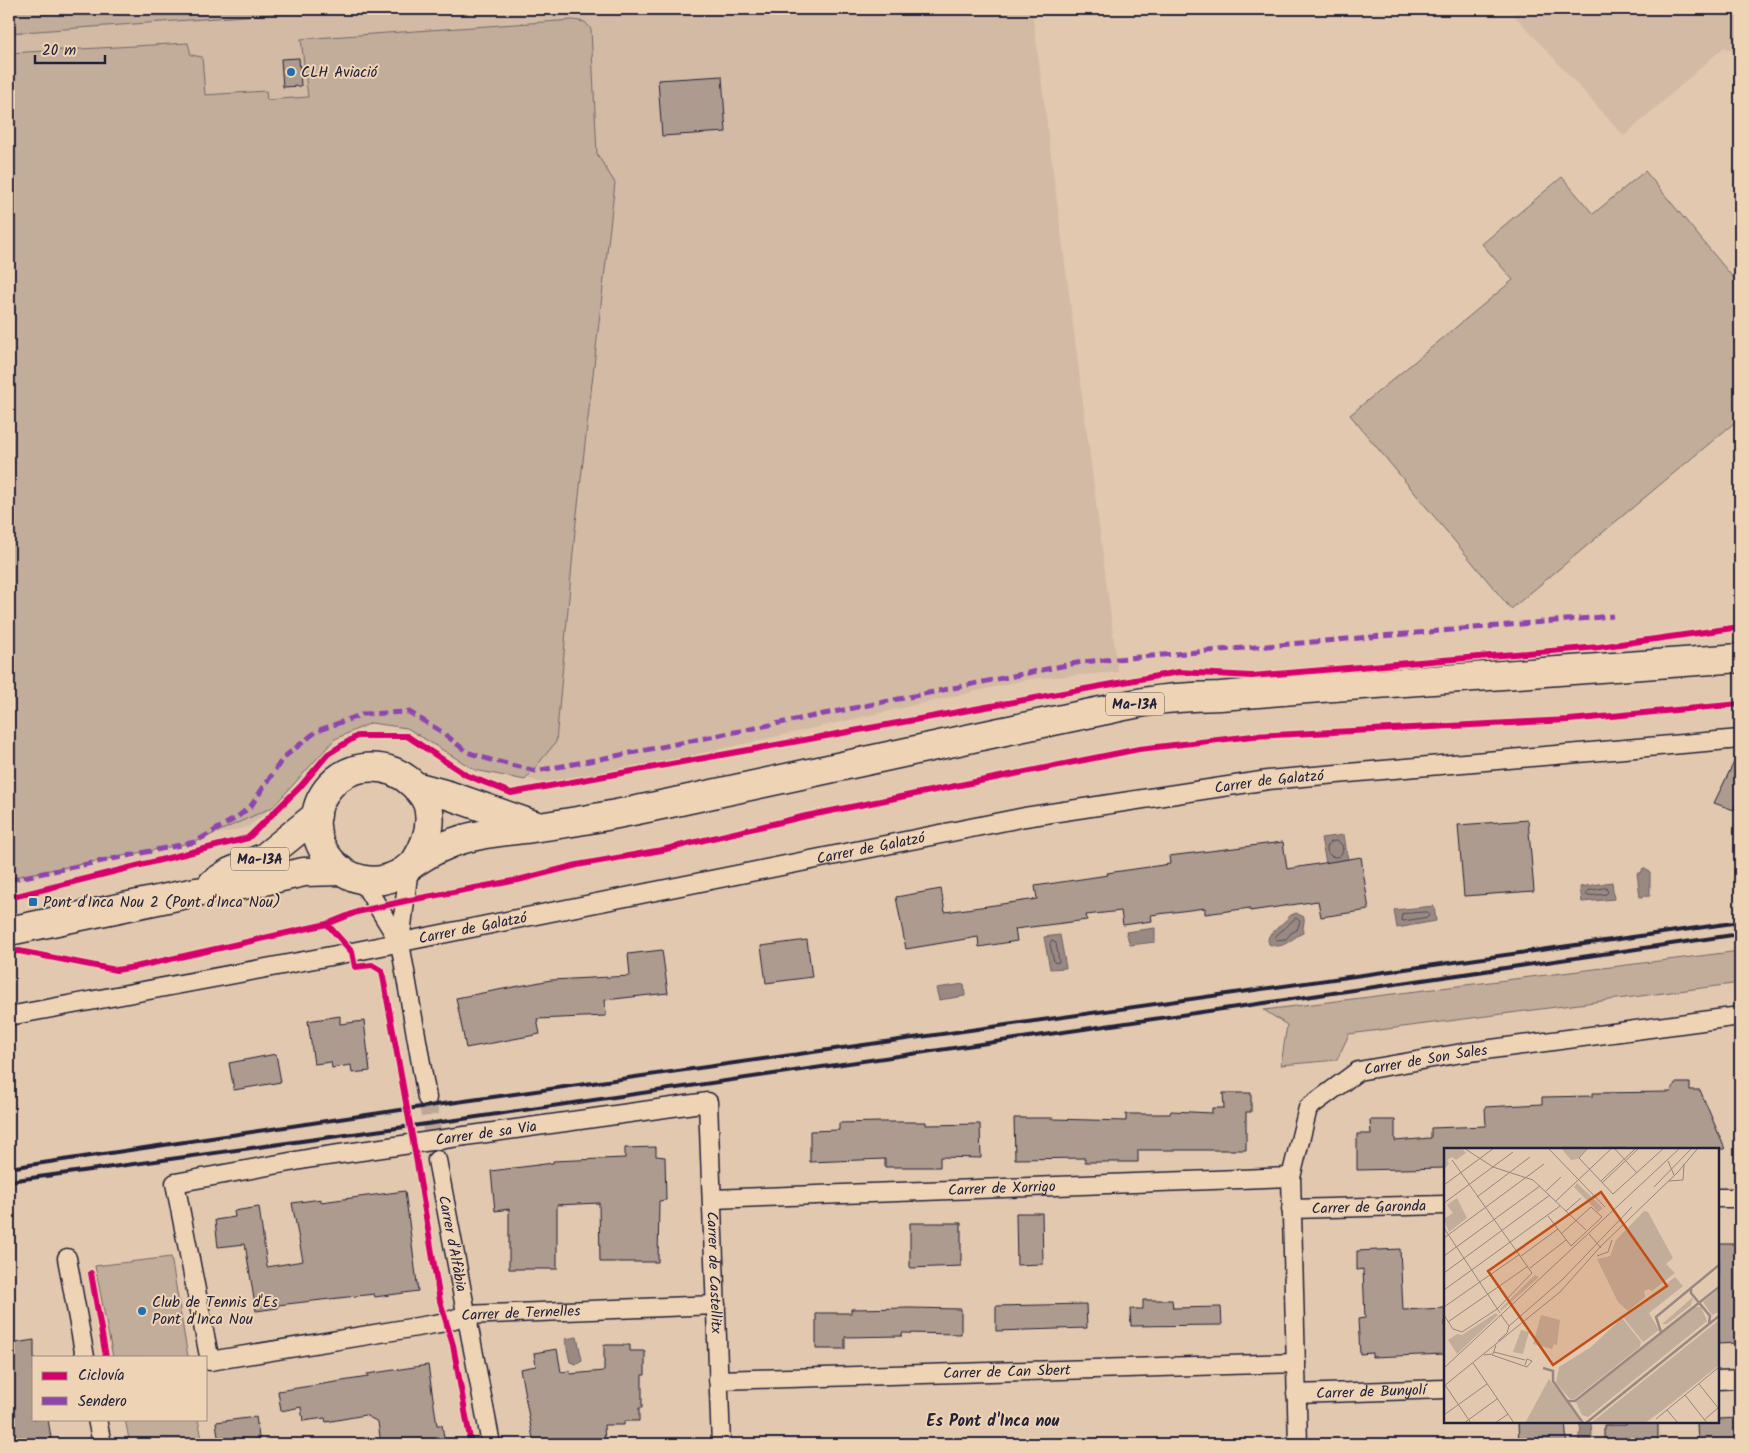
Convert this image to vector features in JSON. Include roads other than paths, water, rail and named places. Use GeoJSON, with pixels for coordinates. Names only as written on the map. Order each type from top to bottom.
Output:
{"type":"FeatureCollection","features":[{"type":"Feature","properties":{"kind":"main road","name":"Ma-13A"},"geometry":{"type":"LineString","coordinates":[[412,865],[446,845],[468,838],[634,811],[1152,700],[1740,658]]}},
{"type":"Feature","properties":{"kind":"main road"},"geometry":{"type":"LineString","coordinates":[[366,767],[384,768],[401,775],[415,786],[427,801],[429,817],[428,834],[424,848],[412,865],[391,878],[374,880],[351,875],[329,860],[320,846],[316,831],[316,814],[322,797],[333,783],[348,772],[366,767]]}},
{"type":"Feature","properties":{"kind":"main road","name":"Ma-13A"},"geometry":{"type":"LineString","coordinates":[[415,786],[448,794],[541,827]]}},
{"type":"Feature","properties":{"kind":"main road","name":"Ma-13A"},"geometry":{"type":"LineString","coordinates":[[196,892],[230,872],[265,857],[316,814]]}},
{"type":"Feature","properties":{"kind":"main road","name":"Ma-13A"},"geometry":{"type":"LineString","coordinates":[[9,931],[196,892],[250,884],[304,872],[351,875]]}},
{"type":"Feature","properties":{"kind":"street","name":"Carrer de Galatzó"},"geometry":{"type":"LineString","coordinates":[[9,1016],[400,942],[1025,817],[1268,780],[1740,739]]}},
{"type":"Feature","properties":{"kind":"street"},"geometry":{"type":"LineString","coordinates":[[412,865],[400,942],[427,1098]]}},
{"type":"Feature","properties":{"kind":"street"},"geometry":{"type":"LineString","coordinates":[[351,875],[400,942]]}},
{"type":"Feature","properties":{"kind":"street","name":"Carrer de Son Sales"},"geometry":{"type":"LineString","coordinates":[[1298,1444],[1290,1178],[1308,1108],[1358,1071],[1472,1052],[1740,1016]]}},
{"type":"Feature","properties":{"kind":"street","name":"Carrer de sa Via"},"geometry":{"type":"LineString","coordinates":[[210,1361],[175,1183],[312,1158],[708,1102]]}},
{"type":"Feature","properties":{"kind":"street","name":"Carrer de Castellitx"},"geometry":{"type":"LineString","coordinates":[[708,1102],[721,1444]]}},
{"type":"Feature","properties":{"kind":"street","name":"Carrer d'Alfàbia"},"geometry":{"type":"LineString","coordinates":[[437,1160],[491,1444]]}},
{"type":"Feature","properties":{"kind":"street","name":"Carrer de Xorrigo"},"geometry":{"type":"LineString","coordinates":[[713,1199],[1290,1178]]}},
{"type":"Feature","properties":{"kind":"street"},"geometry":{"type":"LineString","coordinates":[[1719,1198],[1740,1198]]}},
{"type":"Feature","properties":{"kind":"street","name":"Carrer de Garonda"},"geometry":{"type":"LineString","coordinates":[[1291,1209],[1444,1205]]}},
{"type":"Feature","properties":{"kind":"street"},"geometry":{"type":"LineString","coordinates":[[67,1258],[85,1356]]}},
{"type":"Feature","properties":{"kind":"street","name":"Carrer de Ternelles"},"geometry":{"type":"LineString","coordinates":[[210,1361],[446,1322],[465,1314],[716,1305]]}},
{"type":"Feature","properties":{"kind":"street","name":"Carrer de Can Sbert"},"geometry":{"type":"LineString","coordinates":[[718,1380],[1296,1363]]}},
{"type":"Feature","properties":{"kind":"street"},"geometry":{"type":"LineString","coordinates":[[1719,1380],[1740,1379]]}},
{"type":"Feature","properties":{"kind":"street","name":"Carrer de Bunyolí"},"geometry":{"type":"LineString","coordinates":[[1296,1394],[1444,1389]]}},
{"type":"Feature","properties":{"kind":"street"},"geometry":{"type":"LineString","coordinates":[[97,1420],[102,1444]]}},
{"type":"Feature","properties":{"kind":"water"},"geometry":{"type":"Polygon","coordinates":[[[1344,835],[1348,860],[1326,863],[1321,838],[1344,835]]]}},
{"type":"Feature","properties":{"kind":"water"},"geometry":{"type":"Polygon","coordinates":[[[1643,868],[1650,872],[1650,896],[1640,897],[1637,873],[1641,873],[1643,868]]]}},
{"type":"Feature","properties":{"kind":"water"},"geometry":{"type":"Polygon","coordinates":[[[1612,882],[1614,899],[1582,902],[1580,887],[1612,882]]]}},
{"type":"Feature","properties":{"kind":"water"},"geometry":{"type":"Polygon","coordinates":[[[1434,906],[1436,921],[1397,928],[1394,910],[1434,906]]]}},
{"type":"Feature","properties":{"kind":"water"},"geometry":{"type":"Polygon","coordinates":[[[1296,913],[1304,917],[1303,933],[1283,945],[1274,946],[1269,944],[1269,936],[1291,915],[1296,913]]]}},
{"type":"Feature","properties":{"kind":"water"},"geometry":{"type":"Polygon","coordinates":[[[1155,928],[1155,942],[1130,945],[1126,932],[1155,928]]]}},
{"type":"Feature","properties":{"kind":"water"},"geometry":{"type":"Polygon","coordinates":[[[1060,935],[1066,968],[1050,969],[1044,937],[1060,935]]]}},
{"type":"Feature","properties":{"kind":"water"},"geometry":{"type":"Polygon","coordinates":[[[964,984],[965,996],[939,1000],[936,988],[964,984]]]}},
{"type":"Feature","properties":{"kind":"water"},"geometry":{"type":"Polygon","coordinates":[[[577,1337],[582,1360],[576,1364],[570,1362],[565,1339],[577,1337]]]}},
{"type":"Feature","properties":{"kind":"water"},"geometry":{"type":"Polygon","coordinates":[[[1579,1423],[1591,1423],[1592,1438],[1589,1443],[1580,1444],[1578,1442],[1581,1430],[1579,1423]]]}},
{"type":"Feature","properties":{"kind":"tunnel"},"geometry":{"type":"LineString","coordinates":[[427,1098],[437,1160]]}},
{"type":"Feature","properties":{"kind":"railway"},"geometry":{"type":"LineString","coordinates":[[9,1168],[407,1109],[1740,922]]}},
{"type":"Feature","properties":{"kind":"railway"},"geometry":{"type":"LineString","coordinates":[[9,1181],[463,1119],[1740,934]]}},
{"type":"Feature","properties":{"kind":"place","name":"CLH Aviació"},"geometry":{"type":"Point","coordinates":[291,72]}},
{"type":"Feature","properties":{"kind":"place","name":"Pont d'Inca Nou 2 (Pont d'Inca Nou)"},"geometry":{"type":"Point","coordinates":[33,902]}},
{"type":"Feature","properties":{"kind":"place","name":"Club de Tennis d'Es Pont d'Inca Nou"},"geometry":{"type":"Point","coordinates":[142,1311]}},
{"type":"Feature","properties":{"kind":"district","name":"Es Pont d'Inca nou"},"geometry":{"type":"Point","coordinates":[993,1420]}}]}
